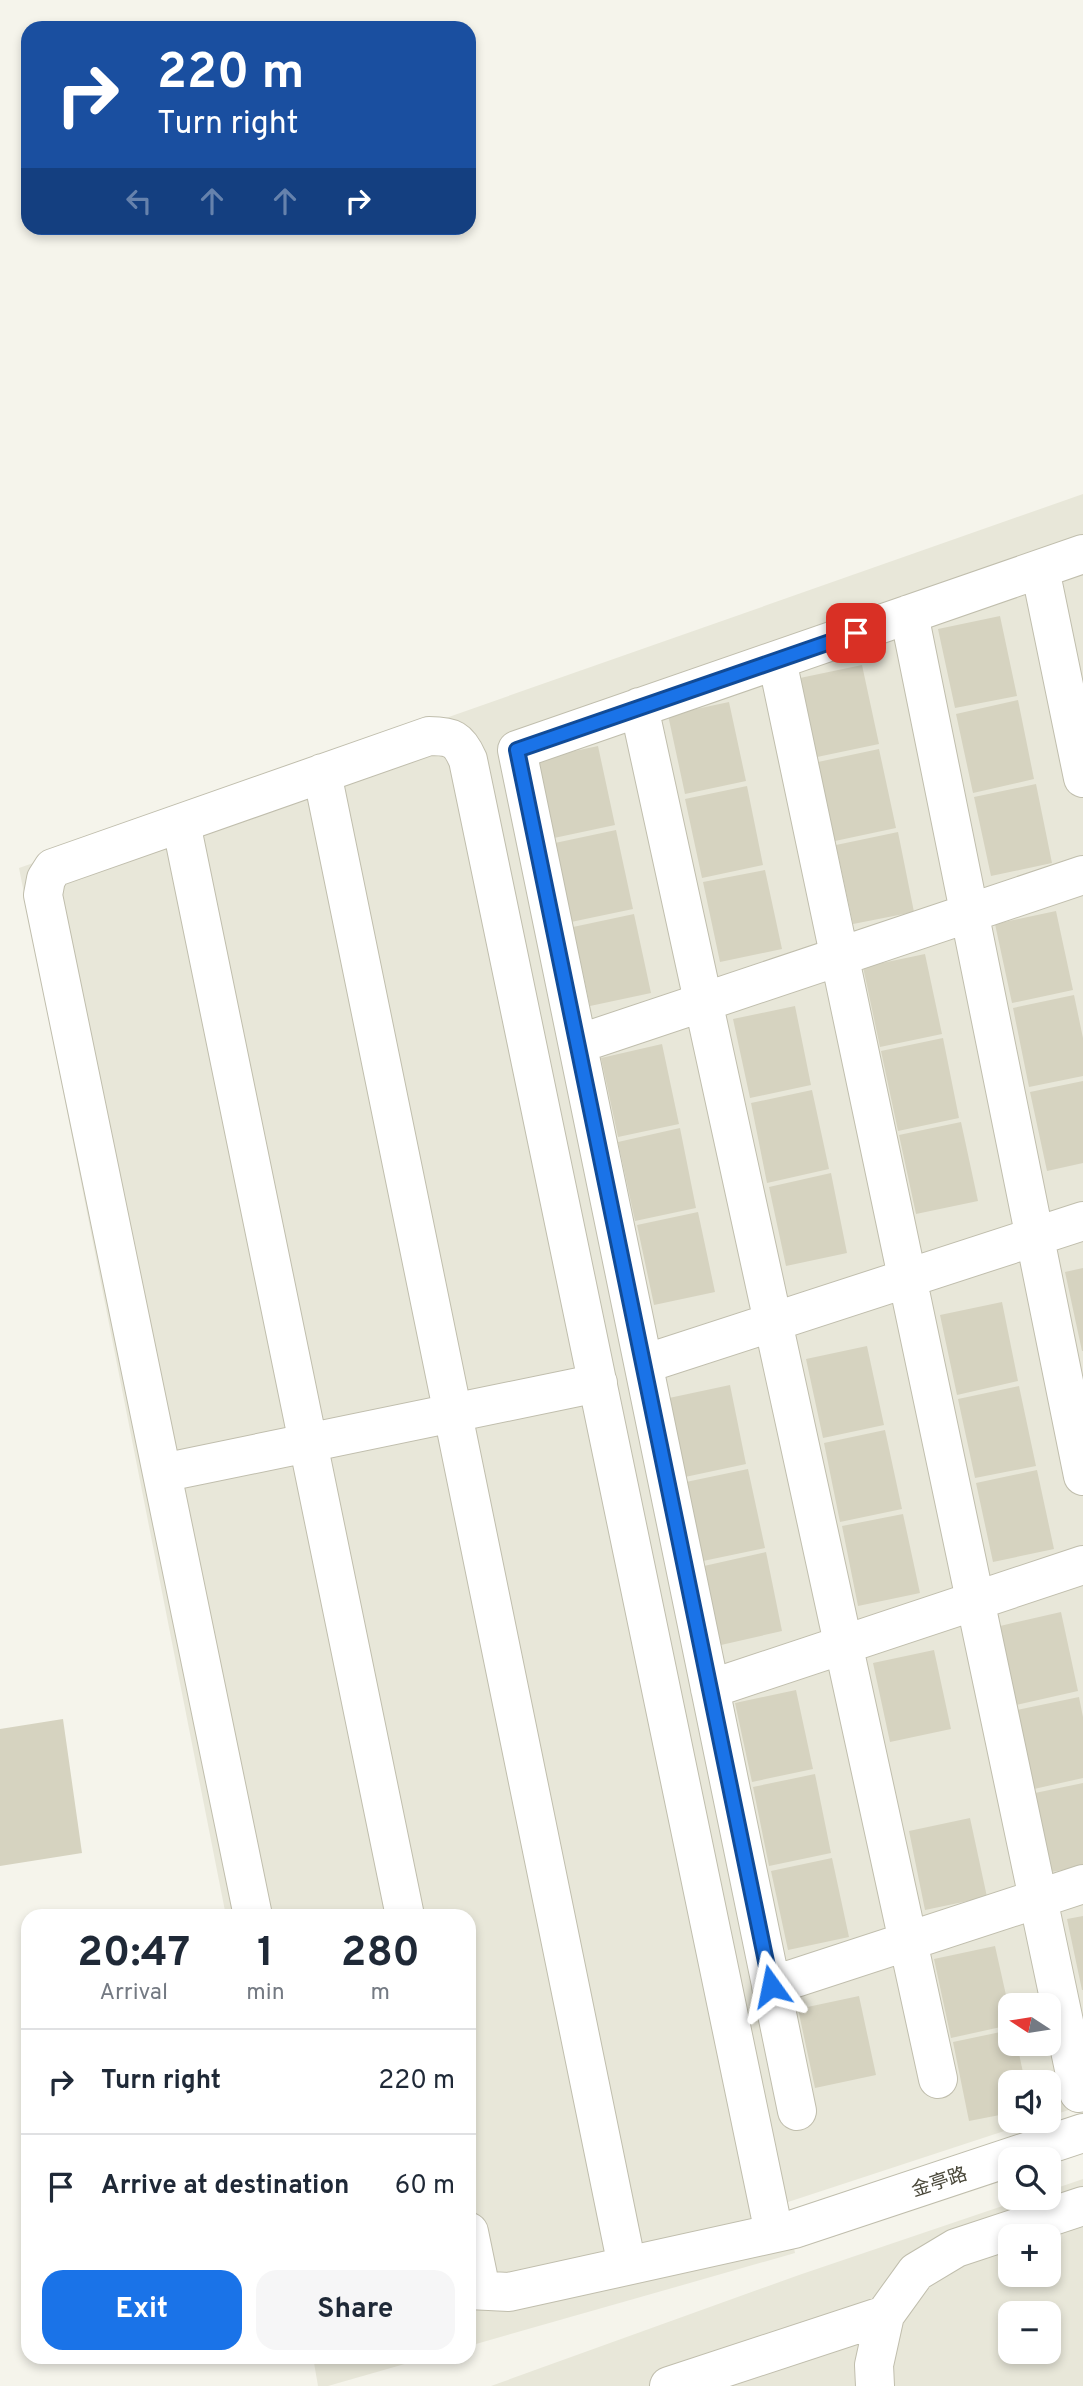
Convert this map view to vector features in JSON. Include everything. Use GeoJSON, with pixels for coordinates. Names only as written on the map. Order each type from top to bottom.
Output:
{"type":"FeatureCollection","features":[{"type":"Feature","properties":{"kind":"street"},"geometry":{"type":"LineString","coordinates":[[797,2111],[517,750],[1083,554]]}},
{"type":"Feature","properties":{"kind":"street"},"geometry":{"type":"LineString","coordinates":[[1040,569],[1083,778]]}},
{"type":"Feature","properties":{"kind":"street"},"geometry":{"type":"LineString","coordinates":[[909,614],[1083,1476]]}},
{"type":"Feature","properties":{"kind":"street"},"geometry":{"type":"LineString","coordinates":[[777,660],[1079,2093]]}},
{"type":"Feature","properties":{"kind":"street"},"geometry":{"type":"LineString","coordinates":[[639,707],[938,2079]]}},
{"type":"Feature","properties":{"kind":"street"},"geometry":{"type":"LineString","coordinates":[[252,1909],[43,895],[46,879],[53,868],[429,736],[445,736],[461,744],[468,760],[598,1382],[784,2231]]}},
{"type":"Feature","properties":{"kind":"street"},"geometry":{"type":"LineString","coordinates":[[322,773],[626,2266]]}},
{"type":"Feature","properties":{"kind":"street"},"geometry":{"type":"LineString","coordinates":[[181,823],[404,1909]]}},
{"type":"Feature","properties":{"kind":"street"},"geometry":{"type":"LineString","coordinates":[[578,1044],[1083,875]]}},
{"type":"Feature","properties":{"kind":"street"},"geometry":{"type":"LineString","coordinates":[[644,1364],[1083,1221]]}},
{"type":"Feature","properties":{"kind":"street"},"geometry":{"type":"LineString","coordinates":[[162,1473],[598,1382]]}},
{"type":"Feature","properties":{"kind":"street"},"geometry":{"type":"LineString","coordinates":[[710,1689],[1083,1565]]}},
{"type":"Feature","properties":{"kind":"street"},"geometry":{"type":"LineString","coordinates":[[771,1986],[1083,1884]]}},
{"type":"Feature","properties":{"kind":"street","name":"金亭路"},"geometry":{"type":"LineString","coordinates":[[476,2290],[509,2292],[784,2231],[1083,2133]]}},
{"type":"Feature","properties":{"kind":"street"},"geometry":{"type":"LineString","coordinates":[[874,2386],[874,2365],[885,2315],[916,2272],[956,2248],[1083,2206]]}},
{"type":"Feature","properties":{"kind":"street"},"geometry":{"type":"LineString","coordinates":[[669,2386],[885,2315]]}},
{"type":"Feature","properties":{"kind":"shaded area"},"geometry":{"type":"Polygon","coordinates":[[[1083,494],[1083,2105],[1061,2113],[1061,2070],[998,2070],[998,2133],[785,2203],[795,2253],[476,2344],[476,1909],[225,1909],[19,868],[1083,494]]]}},
{"type":"Feature","properties":{"kind":"shaded area"},"geometry":{"type":"Polygon","coordinates":[[[1083,2179],[1083,2386],[491,2386],[799,2275],[998,2207],[998,2210],[1061,2210],[1061,2187],[1083,2179]]]}},
{"type":"Feature","properties":{"kind":"shaded area"},"geometry":{"type":"Polygon","coordinates":[[[314,2364],[405,2364],[328,2386],[318,2386],[314,2364]]]}},
{"type":"Feature","properties":{"kind":"building"},"geometry":{"type":"Polygon","coordinates":[[[1000,616],[1017,696],[955,708],[938,629],[1000,616]]]}},
{"type":"Feature","properties":{"kind":"building"},"geometry":{"type":"Polygon","coordinates":[[[862,665],[879,744],[817,757],[800,678],[862,665]]]}},
{"type":"Feature","properties":{"kind":"building"},"geometry":{"type":"Polygon","coordinates":[[[1018,700],[1034,779],[973,793],[956,714],[1018,700]]]}},
{"type":"Feature","properties":{"kind":"building"},"geometry":{"type":"Polygon","coordinates":[[[729,702],[746,781],[685,794],[668,715],[729,702]]]}},
{"type":"Feature","properties":{"kind":"building"},"geometry":{"type":"Polygon","coordinates":[[[598,746],[615,825],[554,838],[537,759],[598,746]]]}},
{"type":"Feature","properties":{"kind":"building"},"geometry":{"type":"Polygon","coordinates":[[[879,749],[896,828],[835,841],[818,762],[879,749]]]}},
{"type":"Feature","properties":{"kind":"building"},"geometry":{"type":"Polygon","coordinates":[[[1036,784],[1052,863],[991,876],[974,797],[1036,784]]]}},
{"type":"Feature","properties":{"kind":"building"},"geometry":{"type":"Polygon","coordinates":[[[747,786],[763,865],[702,878],[685,799],[747,786]]]}},
{"type":"Feature","properties":{"kind":"building"},"geometry":{"type":"Polygon","coordinates":[[[616,830],[633,909],[571,922],[555,843],[616,830]]]}},
{"type":"Feature","properties":{"kind":"building"},"geometry":{"type":"Polygon","coordinates":[[[898,832],[914,912],[853,924],[836,845],[898,832]]]}},
{"type":"Feature","properties":{"kind":"building"},"geometry":{"type":"Polygon","coordinates":[[[765,870],[782,949],[720,962],[703,882],[765,870]]]}},
{"type":"Feature","properties":{"kind":"building"},"geometry":{"type":"Polygon","coordinates":[[[1056,911],[1073,990],[1012,1003],[995,924],[1056,911]]]}},
{"type":"Feature","properties":{"kind":"building"},"geometry":{"type":"Polygon","coordinates":[[[634,914],[651,993],[590,1006],[573,927],[634,914]]]}},
{"type":"Feature","properties":{"kind":"building"},"geometry":{"type":"Polygon","coordinates":[[[925,954],[942,1034],[880,1047],[863,967],[925,954]]]}},
{"type":"Feature","properties":{"kind":"building"},"geometry":{"type":"Polygon","coordinates":[[[1074,995],[1083,1038],[1083,1076],[1029,1087],[1013,1008],[1074,995]]]}},
{"type":"Feature","properties":{"kind":"building"},"geometry":{"type":"Polygon","coordinates":[[[795,1006],[811,1085],[750,1098],[733,1019],[795,1006]]]}},
{"type":"Feature","properties":{"kind":"building"},"geometry":{"type":"Polygon","coordinates":[[[943,1038],[959,1118],[898,1131],[881,1051],[943,1038]]]}},
{"type":"Feature","properties":{"kind":"building"},"geometry":{"type":"Polygon","coordinates":[[[662,1044],[679,1124],[618,1137],[601,1058],[662,1044]]]}},
{"type":"Feature","properties":{"kind":"building"},"geometry":{"type":"Polygon","coordinates":[[[1083,1081],[1083,1163],[1047,1171],[1030,1092],[1083,1081]]]}},
{"type":"Feature","properties":{"kind":"building"},"geometry":{"type":"Polygon","coordinates":[[[812,1090],[829,1169],[767,1183],[751,1103],[812,1090]]]}},
{"type":"Feature","properties":{"kind":"building"},"geometry":{"type":"Polygon","coordinates":[[[961,1122],[978,1201],[916,1214],[899,1135],[961,1122]]]}},
{"type":"Feature","properties":{"kind":"building"},"geometry":{"type":"Polygon","coordinates":[[[680,1128],[696,1208],[635,1221],[618,1142],[680,1128]]]}},
{"type":"Feature","properties":{"kind":"building"},"geometry":{"type":"Polygon","coordinates":[[[831,1173],[847,1253],[786,1266],[769,1187],[831,1173]]]}},
{"type":"Feature","properties":{"kind":"building"},"geometry":{"type":"Polygon","coordinates":[[[698,1212],[715,1292],[654,1305],[637,1225],[698,1212]]]}},
{"type":"Feature","properties":{"kind":"building"},"geometry":{"type":"Polygon","coordinates":[[[1083,1268],[1083,1351],[1082,1351],[1065,1272],[1083,1268]]]}},
{"type":"Feature","properties":{"kind":"building"},"geometry":{"type":"Polygon","coordinates":[[[1002,1302],[1018,1381],[957,1395],[940,1315],[1002,1302]]]}},
{"type":"Feature","properties":{"kind":"building"},"geometry":{"type":"Polygon","coordinates":[[[867,1346],[884,1425],[823,1438],[806,1359],[867,1346]]]}},
{"type":"Feature","properties":{"kind":"building"},"geometry":{"type":"Polygon","coordinates":[[[730,1385],[746,1464],[685,1477],[669,1398],[730,1385]]]}},
{"type":"Feature","properties":{"kind":"building"},"geometry":{"type":"Polygon","coordinates":[[[1019,1386],[1036,1466],[975,1478],[958,1399],[1019,1386]]]}},
{"type":"Feature","properties":{"kind":"building"},"geometry":{"type":"Polygon","coordinates":[[[885,1430],[902,1509],[840,1522],[824,1443],[885,1430]]]}},
{"type":"Feature","properties":{"kind":"building"},"geometry":{"type":"Polygon","coordinates":[[[748,1469],[765,1548],[703,1561],[686,1482],[748,1469]]]}},
{"type":"Feature","properties":{"kind":"building"},"geometry":{"type":"Polygon","coordinates":[[[1037,1470],[1054,1549],[993,1562],[976,1483],[1037,1470]]]}},
{"type":"Feature","properties":{"kind":"building"},"geometry":{"type":"Polygon","coordinates":[[[903,1514],[920,1593],[858,1606],[842,1526],[903,1514]]]}},
{"type":"Feature","properties":{"kind":"building"},"geometry":{"type":"Polygon","coordinates":[[[766,1552],[782,1631],[721,1645],[704,1566],[766,1552]]]}},
{"type":"Feature","properties":{"kind":"building"},"geometry":{"type":"Polygon","coordinates":[[[1061,1612],[1078,1691],[1016,1705],[1000,1626],[1061,1612]]]}},
{"type":"Feature","properties":{"kind":"building"},"geometry":{"type":"Polygon","coordinates":[[[934,1650],[951,1729],[890,1742],[873,1663],[934,1650]]]}},
{"type":"Feature","properties":{"kind":"building"},"geometry":{"type":"Polygon","coordinates":[[[796,1690],[813,1769],[752,1782],[735,1703],[796,1690]]]}},
{"type":"Feature","properties":{"kind":"building"},"geometry":{"type":"Polygon","coordinates":[[[1079,1697],[1083,1717],[1083,1778],[1034,1789],[1017,1710],[1079,1697]]]}},
{"type":"Feature","properties":{"kind":"building"},"geometry":{"type":"Polygon","coordinates":[[[63,1719],[82,1853],[0,1866],[0,1729],[63,1719]]]}},
{"type":"Feature","properties":{"kind":"building"},"geometry":{"type":"Polygon","coordinates":[[[815,1774],[831,1853],[769,1866],[753,1787],[815,1774]]]}},
{"type":"Feature","properties":{"kind":"building"},"geometry":{"type":"Polygon","coordinates":[[[1083,1783],[1083,1866],[1052,1872],[1035,1793],[1083,1783]]]}},
{"type":"Feature","properties":{"kind":"building"},"geometry":{"type":"Polygon","coordinates":[[[970,1818],[987,1897],[925,1910],[909,1831],[970,1818]]]}},
{"type":"Feature","properties":{"kind":"building"},"geometry":{"type":"Polygon","coordinates":[[[832,1858],[849,1937],[788,1950],[771,1871],[832,1858]]]}},
{"type":"Feature","properties":{"kind":"building"},"geometry":{"type":"Polygon","coordinates":[[[1083,1916],[1083,1990],[1082,1990],[1067,1919],[1083,1916]]]}},
{"type":"Feature","properties":{"kind":"building"},"geometry":{"type":"Polygon","coordinates":[[[995,1946],[1006,1993],[998,1993],[998,2028],[951,2038],[934,1959],[995,1946]]]}},
{"type":"Feature","properties":{"kind":"building"},"geometry":{"type":"Polygon","coordinates":[[[859,1996],[876,2075],[815,2088],[798,2009],[859,1996]]]}},
{"type":"Feature","properties":{"kind":"building"},"geometry":{"type":"Polygon","coordinates":[[[998,2033],[998,2056],[1020,2056],[1022,2070],[998,2070],[998,2115],[969,2121],[953,2042],[998,2033]]]}},
{"type":"Feature","properties":{"kind":"route"},"geometry":{"type":"LineString","coordinates":[[771,1986],[517,750],[856,633]]}}]}
